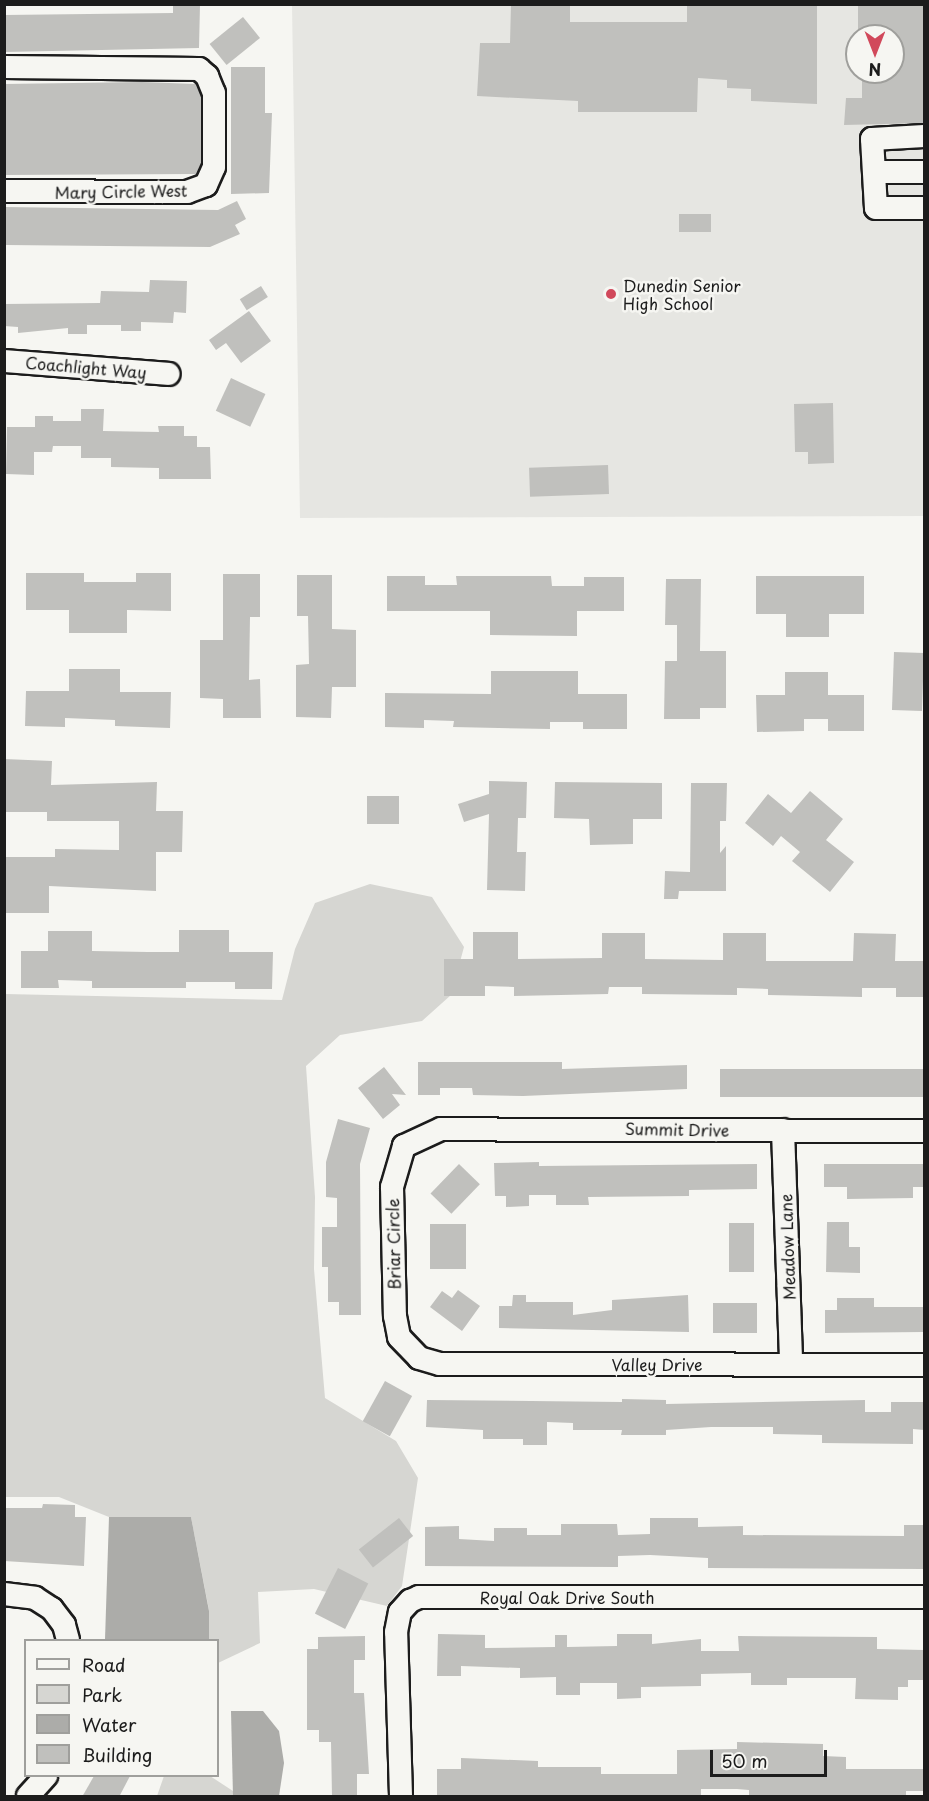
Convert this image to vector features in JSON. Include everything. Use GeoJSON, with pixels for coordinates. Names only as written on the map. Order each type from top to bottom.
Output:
{"type":"FeatureCollection","features":[{"type":"Feature","properties":{"kind":"street","name":"Mary Circle West"},"geometry":{"type":"LineString","coordinates":[[4,68],[199,69],[212,83],[214,124],[212,176],[198,190],[4,191]]}},
{"type":"Feature","properties":{"kind":"street"},"geometry":{"type":"LineString","coordinates":[[924,136],[888,136],[872,139],[876,172],[876,208],[924,208]]}},
{"type":"Feature","properties":{"kind":"street"},"geometry":{"type":"LineString","coordinates":[[876,172],[924,172]]}},
{"type":"Feature","properties":{"kind":"street","name":"Coachlight Way"},"geometry":{"type":"LineString","coordinates":[[4,361],[168,374]]}},
{"type":"Feature","properties":{"kind":"street","name":"Summit Drive"},"geometry":{"type":"LineString","coordinates":[[430,1130],[924,1131]]}},
{"type":"Feature","properties":{"kind":"street","name":"Briar Circle"},"geometry":{"type":"LineString","coordinates":[[399,1337],[395,1316],[392,1187],[404,1146],[430,1130]]}},
{"type":"Feature","properties":{"kind":"street","name":"Meadow Lane"},"geometry":{"type":"LineString","coordinates":[[783,1130],[792,1364]]}},
{"type":"Feature","properties":{"kind":"street","name":"Valley Drive"},"geometry":{"type":"LineString","coordinates":[[399,1337],[419,1358],[440,1364],[924,1365]]}},
{"type":"Feature","properties":{"kind":"street"},"geometry":{"type":"LineString","coordinates":[[4,1594],[35,1598],[52,1609],[64,1625],[68,1639]]}},
{"type":"Feature","properties":{"kind":"street","name":"Royal Oak Drive South"},"geometry":{"type":"LineString","coordinates":[[401,1797],[396,1632],[400,1612],[410,1601],[419,1597],[924,1598]]}},
{"type":"Feature","properties":{"kind":"street"},"geometry":{"type":"LineString","coordinates":[[28,1797],[45,1777]]}},
{"type":"Feature","properties":{"kind":"shaded area","name":"Dunedin Senior High School"},"geometry":{"type":"Polygon","coordinates":[[[292,5],[924,5],[924,516],[300,518],[292,5]]]}},
{"type":"Feature","properties":{"kind":"green space"},"geometry":{"type":"Polygon","coordinates":[[[370,884],[432,897],[464,947],[451,995],[422,1021],[340,1035],[306,1066],[315,1197],[314,1269],[325,1398],[396,1441],[418,1478],[402,1586],[387,1606],[314,1589],[258,1592],[260,1643],[219,1663],[219,1639],[209,1639],[209,1610],[191,1517],[109,1517],[59,1497],[5,1497],[5,994],[282,1000],[295,949],[315,903],[370,884]]]}},
{"type":"Feature","properties":{"kind":"green space"},"geometry":{"type":"Polygon","coordinates":[[[164,1777],[212,1777],[233,1791],[233,1796],[157,1796],[164,1777]]]}},
{"type":"Feature","properties":{"kind":"water"},"geometry":{"type":"Polygon","coordinates":[[[109,1517],[191,1517],[209,1611],[209,1639],[105,1639],[109,1517]]]}},
{"type":"Feature","properties":{"kind":"water"},"geometry":{"type":"Polygon","coordinates":[[[231,1711],[263,1711],[279,1731],[284,1763],[279,1796],[233,1796],[231,1711]]]}},
{"type":"Feature","properties":{"kind":"building"},"geometry":{"type":"Polygon","coordinates":[[[511,4],[570,4],[570,22],[687,22],[687,4],[817,4],[817,104],[751,101],[751,89],[727,88],[727,80],[698,78],[697,112],[578,112],[578,101],[477,96],[480,43],[510,43],[511,4]]]}},
{"type":"Feature","properties":{"kind":"building"},"geometry":{"type":"Polygon","coordinates":[[[858,4],[924,4],[924,123],[844,125],[846,98],[862,98],[862,84],[905,84],[905,24],[858,24],[858,4]]]}},
{"type":"Feature","properties":{"kind":"building"},"geometry":{"type":"Polygon","coordinates":[[[173,5],[200,5],[199,48],[4,52],[4,15],[173,13],[173,5]]]}},
{"type":"Feature","properties":{"kind":"building"},"geometry":{"type":"Polygon","coordinates":[[[243,17],[260,38],[227,65],[210,44],[243,17]]]}},
{"type":"Feature","properties":{"kind":"building"},"geometry":{"type":"Polygon","coordinates":[[[231,67],[265,67],[265,113],[272,113],[269,193],[231,194],[231,67]]]}},
{"type":"Feature","properties":{"kind":"building"},"geometry":{"type":"Polygon","coordinates":[[[142,82],[196,84],[201,96],[201,164],[196,174],[4,175],[4,84],[142,82]]]}},
{"type":"Feature","properties":{"kind":"building"},"geometry":{"type":"Polygon","coordinates":[[[237,201],[246,219],[235,225],[240,234],[210,247],[6,245],[6,207],[218,210],[237,201]]]}},
{"type":"Feature","properties":{"kind":"building"},"geometry":{"type":"Polygon","coordinates":[[[679,214],[711,214],[711,232],[679,232],[679,214]]]}},
{"type":"Feature","properties":{"kind":"building"},"geometry":{"type":"Polygon","coordinates":[[[150,280],[187,281],[186,313],[174,312],[173,323],[141,322],[141,331],[121,331],[121,325],[87,325],[87,334],[68,334],[68,328],[18,333],[18,327],[4,326],[4,304],[100,303],[101,291],[149,292],[150,280]]]}},
{"type":"Feature","properties":{"kind":"building"},"geometry":{"type":"Polygon","coordinates":[[[261,286],[268,297],[247,310],[240,299],[261,286]]]}},
{"type":"Feature","properties":{"kind":"building"},"geometry":{"type":"Polygon","coordinates":[[[249,311],[271,341],[241,363],[226,343],[216,350],[209,340],[249,311]]]}},
{"type":"Feature","properties":{"kind":"building"},"geometry":{"type":"Polygon","coordinates":[[[231,378],[265,394],[250,427],[216,411],[231,378]]]}},
{"type":"Feature","properties":{"kind":"building"},"geometry":{"type":"Polygon","coordinates":[[[833,403],[834,463],[808,464],[808,452],[795,452],[794,404],[833,403]]]}},
{"type":"Feature","properties":{"kind":"building"},"geometry":{"type":"Polygon","coordinates":[[[81,409],[104,409],[103,431],[159,432],[158,426],[184,426],[184,436],[197,436],[197,447],[210,447],[211,479],[159,479],[159,468],[111,467],[111,458],[81,458],[81,446],[53,446],[52,452],[34,452],[34,475],[6,474],[7,427],[35,427],[35,416],[53,416],[53,421],[81,421],[81,409]]]}},
{"type":"Feature","properties":{"kind":"building"},"geometry":{"type":"Polygon","coordinates":[[[608,465],[609,494],[530,497],[529,468],[608,465]]]}},
{"type":"Feature","properties":{"kind":"building"},"geometry":{"type":"Polygon","coordinates":[[[26,573],[84,573],[84,582],[136,582],[136,573],[171,573],[171,611],[127,610],[127,633],[69,633],[69,610],[26,610],[26,573]]]}},
{"type":"Feature","properties":{"kind":"building"},"geometry":{"type":"Polygon","coordinates":[[[223,574],[260,574],[260,617],[250,617],[249,680],[260,679],[261,718],[223,718],[223,699],[200,698],[200,640],[223,640],[223,574]]]}},
{"type":"Feature","properties":{"kind":"building"},"geometry":{"type":"Polygon","coordinates":[[[297,575],[332,575],[332,629],[356,630],[356,687],[332,687],[331,718],[296,717],[296,665],[309,664],[308,616],[297,616],[297,575]]]}},
{"type":"Feature","properties":{"kind":"building"},"geometry":{"type":"Polygon","coordinates":[[[387,576],[425,576],[425,585],[457,585],[456,576],[551,576],[552,586],[584,586],[584,577],[624,577],[624,611],[577,611],[577,636],[490,635],[490,611],[387,611],[387,576]]]}},
{"type":"Feature","properties":{"kind":"building"},"geometry":{"type":"Polygon","coordinates":[[[756,576],[864,576],[864,614],[829,614],[829,637],[786,637],[786,614],[756,614],[756,576]]]}},
{"type":"Feature","properties":{"kind":"building"},"geometry":{"type":"Polygon","coordinates":[[[666,579],[701,579],[700,651],[726,651],[726,708],[700,708],[700,719],[664,719],[665,661],[677,661],[677,625],[665,625],[666,579]]]}},
{"type":"Feature","properties":{"kind":"building"},"geometry":{"type":"Polygon","coordinates":[[[894,652],[924,653],[922,711],[892,710],[894,652]]]}},
{"type":"Feature","properties":{"kind":"building"},"geometry":{"type":"Polygon","coordinates":[[[69,669],[120,669],[120,692],[171,692],[170,728],[115,726],[115,720],[65,718],[65,727],[25,726],[26,691],[69,691],[69,669]]]}},
{"type":"Feature","properties":{"kind":"building"},"geometry":{"type":"Polygon","coordinates":[[[491,671],[578,671],[578,694],[627,694],[627,729],[583,729],[583,722],[550,722],[550,729],[453,727],[454,721],[424,720],[424,728],[385,727],[385,693],[491,694],[491,671]]]}},
{"type":"Feature","properties":{"kind":"building"},"geometry":{"type":"Polygon","coordinates":[[[785,672],[828,672],[828,695],[864,695],[864,731],[828,731],[828,719],[804,719],[804,731],[757,732],[756,695],[785,695],[785,672]]]}},
{"type":"Feature","properties":{"kind":"building"},"geometry":{"type":"Polygon","coordinates":[[[4,759],[52,761],[51,785],[157,782],[156,811],[183,811],[182,852],[156,852],[156,891],[49,886],[49,913],[4,913],[4,857],[55,857],[55,849],[119,850],[119,821],[47,821],[47,812],[4,812],[4,759]]]}},
{"type":"Feature","properties":{"kind":"building"},"geometry":{"type":"Polygon","coordinates":[[[489,781],[527,782],[526,818],[518,818],[517,852],[526,852],[525,891],[487,890],[489,814],[464,822],[458,804],[489,794],[489,781]]]}},
{"type":"Feature","properties":{"kind":"building"},"geometry":{"type":"Polygon","coordinates":[[[555,782],[662,783],[662,819],[633,819],[633,844],[590,845],[589,819],[554,818],[555,782]]]}},
{"type":"Feature","properties":{"kind":"building"},"geometry":{"type":"Polygon","coordinates":[[[691,783],[727,783],[726,821],[720,821],[720,853],[726,846],[726,891],[679,891],[678,899],[664,899],[665,871],[690,872],[691,783]]]}},
{"type":"Feature","properties":{"kind":"building"},"geometry":{"type":"Polygon","coordinates":[[[810,791],[843,819],[826,840],[854,862],[830,892],[792,861],[800,852],[781,836],[773,846],[745,823],[768,794],[791,813],[810,791]]]}},
{"type":"Feature","properties":{"kind":"building"},"geometry":{"type":"Polygon","coordinates":[[[367,796],[399,796],[399,824],[367,824],[367,796]]]}},
{"type":"Feature","properties":{"kind":"building"},"geometry":{"type":"Polygon","coordinates":[[[179,930],[229,930],[229,952],[273,952],[272,989],[235,989],[235,982],[186,982],[186,988],[92,988],[92,981],[58,980],[59,988],[21,988],[21,951],[48,951],[48,931],[92,931],[92,951],[179,952],[179,930]]]}},
{"type":"Feature","properties":{"kind":"building"},"geometry":{"type":"Polygon","coordinates":[[[473,932],[518,932],[518,959],[602,958],[602,933],[645,933],[645,959],[723,960],[723,933],[766,933],[766,961],[853,961],[854,933],[896,934],[895,961],[924,961],[924,997],[896,997],[896,988],[862,988],[862,997],[768,995],[768,989],[737,988],[737,995],[642,994],[642,987],[609,987],[608,994],[514,996],[514,987],[485,986],[485,996],[444,996],[444,959],[473,959],[473,932]]]}},
{"type":"Feature","properties":{"kind":"building"},"geometry":{"type":"Polygon","coordinates":[[[418,1062],[562,1062],[562,1069],[687,1065],[687,1089],[523,1096],[473,1095],[472,1088],[440,1088],[440,1095],[418,1095],[418,1062]]]}},
{"type":"Feature","properties":{"kind":"building"},"geometry":{"type":"Polygon","coordinates":[[[384,1067],[406,1095],[392,1094],[400,1105],[383,1119],[358,1088],[384,1067]]]}},
{"type":"Feature","properties":{"kind":"building"},"geometry":{"type":"Polygon","coordinates":[[[720,1069],[924,1069],[924,1097],[720,1097],[720,1069]]]}},
{"type":"Feature","properties":{"kind":"building"},"geometry":{"type":"Polygon","coordinates":[[[338,1119],[370,1128],[360,1164],[361,1315],[339,1315],[339,1302],[328,1302],[328,1267],[322,1267],[322,1227],[337,1227],[337,1198],[326,1197],[326,1162],[338,1119]]]}},
{"type":"Feature","properties":{"kind":"building"},"geometry":{"type":"Polygon","coordinates":[[[539,1162],[539,1166],[757,1164],[757,1189],[689,1190],[689,1196],[588,1197],[589,1205],[556,1205],[556,1195],[529,1195],[529,1206],[506,1207],[506,1196],[495,1196],[494,1163],[539,1162]]]}},
{"type":"Feature","properties":{"kind":"building"},"geometry":{"type":"Polygon","coordinates":[[[459,1164],[480,1184],[451,1214],[431,1193],[459,1164]]]}},
{"type":"Feature","properties":{"kind":"building"},"geometry":{"type":"Polygon","coordinates":[[[824,1164],[924,1164],[924,1187],[913,1187],[913,1198],[847,1199],[847,1187],[824,1187],[824,1164]]]}},
{"type":"Feature","properties":{"kind":"building"},"geometry":{"type":"Polygon","coordinates":[[[827,1222],[849,1222],[849,1247],[860,1247],[860,1273],[826,1272],[827,1222]]]}},
{"type":"Feature","properties":{"kind":"building"},"geometry":{"type":"Polygon","coordinates":[[[729,1223],[754,1223],[754,1272],[729,1272],[729,1223]]]}},
{"type":"Feature","properties":{"kind":"building"},"geometry":{"type":"Polygon","coordinates":[[[430,1224],[466,1224],[466,1269],[430,1269],[430,1224]]]}},
{"type":"Feature","properties":{"kind":"building"},"geometry":{"type":"Polygon","coordinates":[[[458,1290],[480,1306],[462,1331],[430,1307],[442,1291],[452,1298],[458,1290]]]}},
{"type":"Feature","properties":{"kind":"building"},"geometry":{"type":"Polygon","coordinates":[[[513,1295],[526,1295],[526,1302],[573,1302],[573,1315],[612,1310],[612,1300],[688,1295],[689,1332],[499,1328],[499,1306],[512,1306],[513,1295]]]}},
{"type":"Feature","properties":{"kind":"building"},"geometry":{"type":"Polygon","coordinates":[[[837,1298],[874,1298],[874,1307],[924,1307],[924,1332],[825,1333],[825,1310],[837,1310],[837,1298]]]}},
{"type":"Feature","properties":{"kind":"building"},"geometry":{"type":"Polygon","coordinates":[[[713,1303],[757,1303],[757,1333],[713,1333],[713,1303]]]}},
{"type":"Feature","properties":{"kind":"building"},"geometry":{"type":"Polygon","coordinates":[[[385,1381],[412,1396],[390,1436],[363,1421],[385,1381]]]}},
{"type":"Feature","properties":{"kind":"building"},"geometry":{"type":"Polygon","coordinates":[[[622,1399],[666,1400],[666,1404],[865,1400],[865,1412],[891,1412],[891,1402],[924,1402],[924,1430],[913,1429],[913,1444],[822,1443],[822,1435],[773,1434],[773,1427],[711,1427],[666,1430],[666,1435],[621,1435],[622,1430],[573,1430],[573,1423],[547,1422],[547,1445],[523,1445],[523,1439],[483,1439],[483,1430],[426,1427],[427,1400],[622,1402],[622,1399]]]}},
{"type":"Feature","properties":{"kind":"building"},"geometry":{"type":"Polygon","coordinates":[[[43,1504],[75,1505],[75,1517],[86,1517],[84,1566],[4,1561],[4,1508],[42,1508],[43,1504]]]}},
{"type":"Feature","properties":{"kind":"building"},"geometry":{"type":"Polygon","coordinates":[[[399,1518],[413,1536],[373,1568],[359,1549],[399,1518]]]}},
{"type":"Feature","properties":{"kind":"building"},"geometry":{"type":"Polygon","coordinates":[[[650,1518],[698,1518],[698,1527],[743,1526],[743,1535],[904,1536],[904,1525],[924,1525],[924,1569],[708,1568],[708,1558],[650,1555],[618,1556],[618,1567],[425,1566],[425,1527],[459,1526],[459,1539],[494,1541],[494,1528],[527,1528],[527,1535],[561,1535],[561,1524],[617,1524],[618,1535],[650,1534],[650,1518]]]}},
{"type":"Feature","properties":{"kind":"building"},"geometry":{"type":"Polygon","coordinates":[[[338,1568],[368,1583],[345,1629],[315,1613],[338,1568]]]}},
{"type":"Feature","properties":{"kind":"building"},"geometry":{"type":"Polygon","coordinates":[[[438,1634],[485,1635],[485,1648],[555,1647],[555,1635],[567,1635],[567,1647],[617,1646],[617,1634],[652,1634],[652,1644],[701,1639],[701,1651],[739,1651],[738,1636],[877,1637],[877,1649],[924,1650],[924,1680],[908,1680],[908,1687],[898,1687],[898,1700],[855,1699],[856,1678],[787,1678],[787,1685],[751,1685],[751,1673],[701,1674],[701,1686],[641,1687],[641,1698],[617,1699],[617,1683],[580,1683],[580,1695],[556,1695],[556,1677],[520,1678],[520,1668],[461,1666],[461,1676],[437,1676],[438,1634]]]}},
{"type":"Feature","properties":{"kind":"building"},"geometry":{"type":"Polygon","coordinates":[[[365,1636],[365,1660],[354,1660],[354,1693],[364,1693],[369,1774],[357,1774],[357,1797],[332,1797],[331,1742],[319,1742],[319,1730],[307,1730],[307,1649],[318,1649],[318,1637],[365,1636]]]}},
{"type":"Feature","properties":{"kind":"building"},"geometry":{"type":"Polygon","coordinates":[[[737,1742],[823,1744],[823,1756],[846,1757],[846,1769],[924,1769],[924,1791],[906,1791],[906,1797],[749,1797],[749,1790],[701,1789],[701,1797],[437,1797],[437,1769],[461,1769],[461,1758],[538,1761],[538,1767],[601,1767],[601,1774],[677,1774],[677,1750],[737,1749],[737,1742]]]}},
{"type":"Feature","properties":{"kind":"building"},"geometry":{"type":"Polygon","coordinates":[[[93,1777],[129,1777],[119,1797],[82,1797],[93,1777]]]}},
{"type":"Feature","properties":{"kind":"place","name":"Dunedin Senior High School"},"geometry":{"type":"Point","coordinates":[611,294]}}]}
